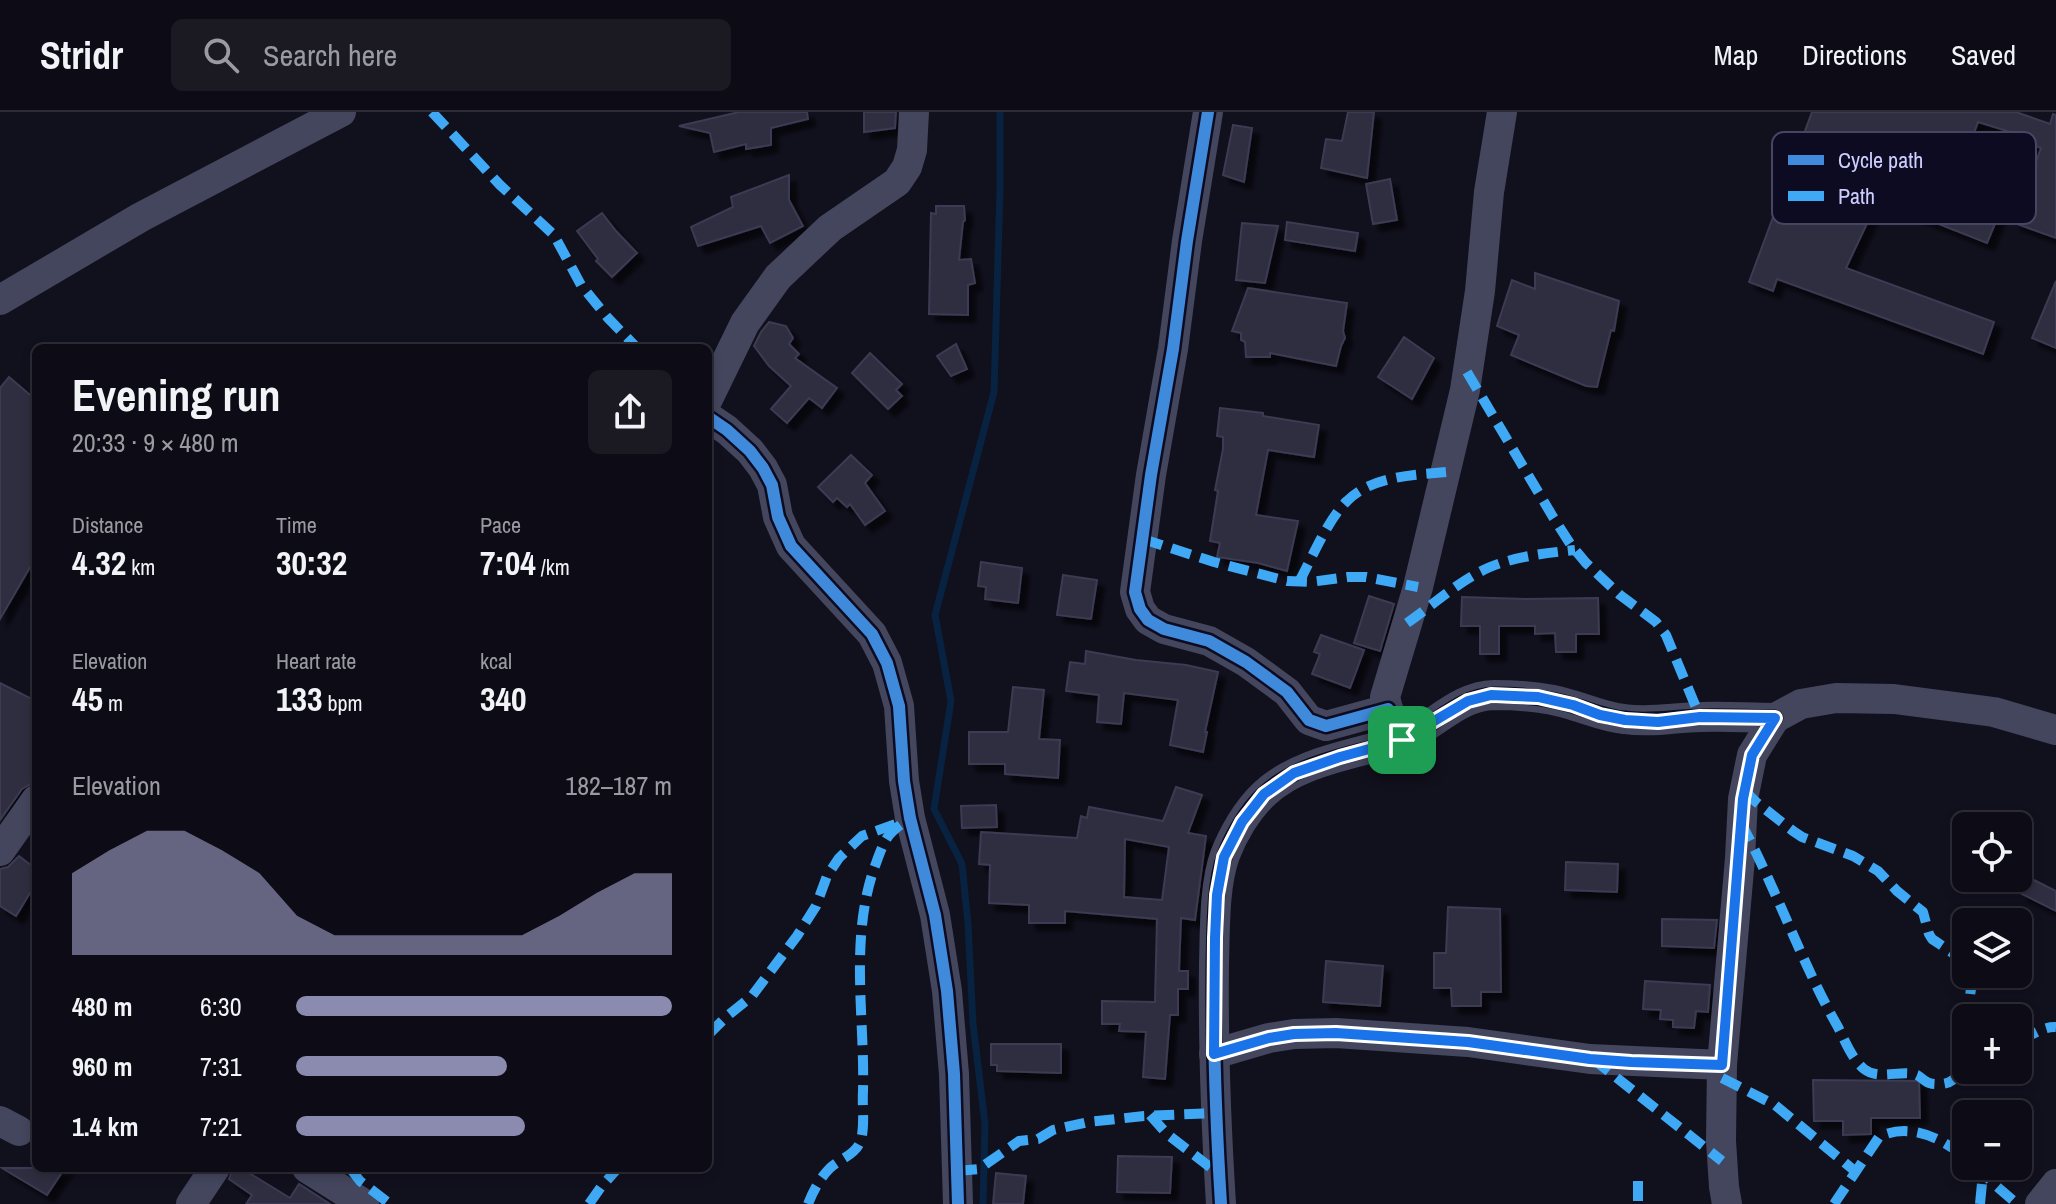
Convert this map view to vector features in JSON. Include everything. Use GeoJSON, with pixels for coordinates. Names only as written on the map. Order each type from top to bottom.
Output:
{"type":"FeatureCollection","features":[{"type":"Feature","properties":{"kind":"street"},"geometry":{"type":"LineString","coordinates":[[0,300],[141,217],[341,112]]}},
{"type":"Feature","properties":{"kind":"street"},"geometry":{"type":"LineString","coordinates":[[712,391],[745,323],[778,277],[830,228],[897,182],[907,167],[912,150],[914,112]]}},
{"type":"Feature","properties":{"kind":"street"},"geometry":{"type":"LineString","coordinates":[[1208,112],[1151,475],[1135,592],[1140,609],[1148,620],[1164,629],[1209,641],[1246,662],[1287,692],[1309,720],[1326,726],[1388,709]]}},
{"type":"Feature","properties":{"kind":"street"},"geometry":{"type":"LineString","coordinates":[[1402,740],[1385,697],[1418,587],[1465,390],[1502,112]]}},
{"type":"Feature","properties":{"kind":"street"},"geometry":{"type":"LineString","coordinates":[[712,420],[750,451],[763,468],[772,485],[778,517],[791,546],[872,634],[887,663],[899,706],[910,818],[935,915],[947,991],[955,1088],[958,1204]]}},
{"type":"Feature","properties":{"kind":"street"},"geometry":{"type":"LineString","coordinates":[[1221,1204],[1214,1054],[1217,895],[1224,857],[1242,822],[1264,794],[1294,773],[1402,740],[1468,701],[1491,695],[1538,697],[1600,715],[1658,722],[1700,717],[1775,718],[1801,704],[1836,698],[1894,699],[1994,712],[2056,730]]}},
{"type":"Feature","properties":{"kind":"street"},"geometry":{"type":"LineString","coordinates":[[1727,1204],[1721,1141],[1722,1065],[1743,799],[1752,755],[1775,718]]}},
{"type":"Feature","properties":{"kind":"street"},"geometry":{"type":"LineString","coordinates":[[0,851],[32,806]]}},
{"type":"Feature","properties":{"kind":"street"},"geometry":{"type":"LineString","coordinates":[[1214,1054],[1269,1038],[1336,1033],[1468,1042],[1590,1059],[1722,1065]]}},
{"type":"Feature","properties":{"kind":"street"},"geometry":{"type":"LineString","coordinates":[[191,1204],[212,1172]]}},
{"type":"Feature","properties":{"kind":"street"},"geometry":{"type":"LineString","coordinates":[[314,1172],[364,1204]]}},
{"type":"Feature","properties":{"kind":"street"},"geometry":{"type":"LineString","coordinates":[[2040,1204],[2056,1184]]}},
{"type":"Feature","properties":{"kind":"building"},"geometry":{"type":"Polygon","coordinates":[[[739,112],[807,112],[808,119],[771,128],[771,145],[746,149],[746,144],[714,152],[710,133],[679,126],[739,112]]]}},
{"type":"Feature","properties":{"kind":"building"},"geometry":{"type":"Polygon","coordinates":[[[864,112],[896,112],[895,128],[864,132],[864,112]]]}},
{"type":"Feature","properties":{"kind":"building"},"geometry":{"type":"Polygon","coordinates":[[[1348,112],[1374,112],[1367,178],[1321,168],[1326,139],[1342,141],[1348,112]]]}},
{"type":"Feature","properties":{"kind":"building"},"geometry":{"type":"Polygon","coordinates":[[[1812,112],[2016,112],[2050,124],[2053,114],[2056,115],[2056,238],[2017,224],[2036,224],[2036,162],[2041,148],[2036,146],[2036,132],[2010,132],[1978,122],[1974,132],[1805,132],[1812,112]]]}},
{"type":"Feature","properties":{"kind":"building"},"geometry":{"type":"Polygon","coordinates":[[[1233,125],[1252,128],[1244,182],[1223,175],[1233,125]]]}},
{"type":"Feature","properties":{"kind":"building"},"geometry":{"type":"Polygon","coordinates":[[[789,175],[789,200],[803,226],[770,243],[761,226],[698,246],[691,227],[733,207],[731,197],[789,175]]]}},
{"type":"Feature","properties":{"kind":"building"},"geometry":{"type":"Polygon","coordinates":[[[1390,179],[1397,220],[1373,224],[1366,184],[1390,179]]]}},
{"type":"Feature","properties":{"kind":"building"},"geometry":{"type":"Polygon","coordinates":[[[936,206],[964,206],[959,260],[971,259],[975,283],[968,285],[968,315],[929,314],[931,213],[936,214],[936,206]]]}},
{"type":"Feature","properties":{"kind":"building"},"geometry":{"type":"Polygon","coordinates":[[[602,213],[637,253],[612,277],[596,261],[598,259],[577,231],[602,213]]]}},
{"type":"Feature","properties":{"kind":"building"},"geometry":{"type":"Polygon","coordinates":[[[1772,220],[1772,224],[1867,224],[1846,268],[1994,322],[1983,354],[1777,279],[1773,291],[1749,282],[1772,220]]]}},
{"type":"Feature","properties":{"kind":"building"},"geometry":{"type":"Polygon","coordinates":[[[1287,222],[1358,233],[1355,251],[1285,240],[1287,222]]]}},
{"type":"Feature","properties":{"kind":"building"},"geometry":{"type":"Polygon","coordinates":[[[1242,223],[1278,226],[1265,283],[1236,280],[1242,223]]]}},
{"type":"Feature","properties":{"kind":"building"},"geometry":{"type":"Polygon","coordinates":[[[1939,224],[1995,224],[1987,243],[1939,224]]]}},
{"type":"Feature","properties":{"kind":"building"},"geometry":{"type":"Polygon","coordinates":[[[1535,273],[1619,301],[1614,331],[1611,330],[1597,387],[1586,386],[1511,355],[1519,335],[1497,326],[1512,280],[1535,289],[1535,273]]]}},
{"type":"Feature","properties":{"kind":"building"},"geometry":{"type":"Polygon","coordinates":[[[2056,281],[2056,348],[2032,338],[2056,281]]]}},
{"type":"Feature","properties":{"kind":"building"},"geometry":{"type":"Polygon","coordinates":[[[1248,288],[1347,303],[1345,338],[1336,366],[1270,353],[1270,357],[1246,357],[1241,333],[1232,331],[1248,288]]]}},
{"type":"Feature","properties":{"kind":"building"},"geometry":{"type":"Polygon","coordinates":[[[769,322],[786,326],[793,338],[789,344],[799,354],[795,358],[837,388],[822,408],[809,398],[787,423],[771,409],[791,386],[769,366],[754,346],[769,322]]]}},
{"type":"Feature","properties":{"kind":"building"},"geometry":{"type":"Polygon","coordinates":[[[1404,337],[1434,358],[1412,399],[1378,377],[1404,337]]]}},
{"type":"Feature","properties":{"kind":"building"},"geometry":{"type":"Polygon","coordinates":[[[956,344],[967,369],[951,376],[937,356],[956,344]]]}},
{"type":"Feature","properties":{"kind":"building"},"geometry":{"type":"Polygon","coordinates":[[[870,353],[902,384],[896,390],[902,396],[888,409],[852,373],[870,353]]]}},
{"type":"Feature","properties":{"kind":"building"},"geometry":{"type":"Polygon","coordinates":[[[9,377],[32,397],[32,564],[0,619],[0,388],[9,377]]]}},
{"type":"Feature","properties":{"kind":"building"},"geometry":{"type":"Polygon","coordinates":[[[1220,408],[1319,425],[1314,457],[1268,450],[1256,515],[1298,521],[1287,571],[1217,557],[1220,543],[1210,541],[1223,449],[1223,437],[1217,436],[1220,408]]]}},
{"type":"Feature","properties":{"kind":"building"},"geometry":{"type":"Polygon","coordinates":[[[851,455],[872,475],[865,483],[885,511],[865,525],[850,504],[847,507],[837,498],[833,502],[818,487],[851,455]]]}},
{"type":"Feature","properties":{"kind":"building"},"geometry":{"type":"Polygon","coordinates":[[[981,562],[1022,568],[1018,603],[985,599],[986,587],[978,586],[981,562]]]}},
{"type":"Feature","properties":{"kind":"building"},"geometry":{"type":"Polygon","coordinates":[[[1063,575],[1097,580],[1091,619],[1057,615],[1063,575]]]}},
{"type":"Feature","properties":{"kind":"building"},"geometry":{"type":"Polygon","coordinates":[[[1369,596],[1394,604],[1380,651],[1354,643],[1369,596]]]}},
{"type":"Feature","properties":{"kind":"building"},"geometry":{"type":"Polygon","coordinates":[[[1462,597],[1598,598],[1599,634],[1576,634],[1576,652],[1556,652],[1555,633],[1535,634],[1535,626],[1499,626],[1499,654],[1480,654],[1480,626],[1461,626],[1462,597]]]}},
{"type":"Feature","properties":{"kind":"building"},"geometry":{"type":"Polygon","coordinates":[[[1321,635],[1364,650],[1350,688],[1312,674],[1320,654],[1314,652],[1321,635]]]}},
{"type":"Feature","properties":{"kind":"building"},"geometry":{"type":"Polygon","coordinates":[[[1086,651],[1218,672],[1203,752],[1170,745],[1178,700],[1124,693],[1121,724],[1097,722],[1099,695],[1066,691],[1070,662],[1085,664],[1086,651]]]}},
{"type":"Feature","properties":{"kind":"building"},"geometry":{"type":"Polygon","coordinates":[[[0,683],[32,699],[32,783],[22,789],[0,820],[0,683]]]}},
{"type":"Feature","properties":{"kind":"building"},"geometry":{"type":"Polygon","coordinates":[[[1013,687],[1044,690],[1039,739],[1060,740],[1058,778],[1005,774],[1005,764],[969,764],[969,732],[1008,732],[1013,687]]]}},
{"type":"Feature","properties":{"kind":"building"},"geometry":{"type":"Polygon","coordinates":[[[1176,787],[1202,795],[1188,833],[1206,836],[1195,920],[1181,918],[1179,971],[1188,971],[1188,989],[1178,989],[1178,1015],[1170,1015],[1165,1079],[1143,1077],[1146,1032],[1119,1031],[1120,1024],[1102,1024],[1102,1001],[1155,1002],[1157,919],[1065,911],[1065,923],[1029,923],[1029,905],[989,903],[990,865],[979,864],[981,832],[1077,838],[1081,816],[1087,818],[1089,807],[1163,821],[1176,787]],[[1125,839],[1124,897],[1162,900],[1169,847],[1125,839]]]}},
{"type":"Feature","properties":{"kind":"building"},"geometry":{"type":"Polygon","coordinates":[[[996,805],[997,827],[962,828],[961,806],[996,805]]]}},
{"type":"Feature","properties":{"kind":"building"},"geometry":{"type":"Polygon","coordinates":[[[19,856],[32,866],[32,890],[16,916],[0,906],[0,869],[8,867],[19,856]]]}},
{"type":"Feature","properties":{"kind":"building"},"geometry":{"type":"Polygon","coordinates":[[[1566,862],[1618,864],[1617,892],[1565,890],[1566,862]]]}},
{"type":"Feature","properties":{"kind":"building"},"geometry":{"type":"Polygon","coordinates":[[[2032,879],[2056,891],[2056,911],[2020,893],[2032,892],[2032,879]]]}},
{"type":"Feature","properties":{"kind":"building"},"geometry":{"type":"Polygon","coordinates":[[[1448,907],[1500,909],[1501,992],[1481,992],[1481,1006],[1452,1006],[1451,988],[1434,988],[1434,953],[1446,953],[1448,907]]]}},
{"type":"Feature","properties":{"kind":"building"},"geometry":{"type":"Polygon","coordinates":[[[1662,919],[1717,920],[1714,948],[1662,946],[1662,919]]]}},
{"type":"Feature","properties":{"kind":"building"},"geometry":{"type":"Polygon","coordinates":[[[1326,961],[1383,966],[1380,1006],[1323,1002],[1326,961]]]}},
{"type":"Feature","properties":{"kind":"building"},"geometry":{"type":"Polygon","coordinates":[[[1645,981],[1710,985],[1708,1012],[1696,1011],[1694,1028],[1673,1027],[1673,1020],[1660,1019],[1661,1010],[1643,1009],[1645,981]]]}},
{"type":"Feature","properties":{"kind":"building"},"geometry":{"type":"Polygon","coordinates":[[[991,1044],[1061,1044],[1061,1073],[997,1071],[997,1065],[991,1065],[991,1044]]]}},
{"type":"Feature","properties":{"kind":"building"},"geometry":{"type":"Polygon","coordinates":[[[1813,1080],[1919,1081],[1920,1118],[1871,1118],[1871,1134],[1843,1135],[1843,1121],[1814,1121],[1813,1080]]]}},
{"type":"Feature","properties":{"kind":"building"},"geometry":{"type":"Polygon","coordinates":[[[1118,1156],[1172,1157],[1170,1193],[1117,1192],[1118,1156]]]}},
{"type":"Feature","properties":{"kind":"building"},"geometry":{"type":"Polygon","coordinates":[[[2,1168],[62,1172],[47,1195],[2,1168]]]}},
{"type":"Feature","properties":{"kind":"building"},"geometry":{"type":"Polygon","coordinates":[[[232,1172],[248,1172],[290,1198],[299,1184],[330,1204],[246,1204],[252,1195],[229,1179],[232,1172]]]}},
{"type":"Feature","properties":{"kind":"building"},"geometry":{"type":"Polygon","coordinates":[[[996,1173],[1026,1176],[1023,1204],[993,1204],[996,1173]]]}},
{"type":"Feature","properties":{"kind":"waterway"},"geometry":{"type":"LineString","coordinates":[[983,1204],[985,1124],[973,1024],[962,864],[934,809],[951,701],[935,615],[994,392],[1000,112]]}},
{"type":"Feature","properties":{"kind":"marked path"},"geometry":{"type":"LineString","coordinates":[[432,112],[500,185],[554,235],[581,285],[633,344]]}},
{"type":"Feature","properties":{"kind":"marked path"},"geometry":{"type":"LineString","coordinates":[[1467,372],[1571,545],[1586,563],[1620,595],[1656,622],[1666,635],[1700,717]]}},
{"type":"Feature","properties":{"kind":"marked path"},"geometry":{"type":"LineString","coordinates":[[1299,582],[1333,518],[1357,493],[1394,478],[1446,472]]}},
{"type":"Feature","properties":{"kind":"marked path"},"geometry":{"type":"LineString","coordinates":[[1143,539],[1287,581],[1366,577],[1418,587]]}},
{"type":"Feature","properties":{"kind":"marked path"},"geometry":{"type":"LineString","coordinates":[[1407,623],[1458,585],[1490,567],[1521,558],[1575,550]]}},
{"type":"Feature","properties":{"kind":"marked path"},"geometry":{"type":"LineString","coordinates":[[1744,790],[1802,837],[1853,856],[1878,871],[1923,912],[1932,939],[1952,953]]}},
{"type":"Feature","properties":{"kind":"marked path"},"geometry":{"type":"LineString","coordinates":[[808,1204],[826,1172],[852,1153],[861,1140],[862,921],[867,893],[883,845],[892,832],[910,818]]}},
{"type":"Feature","properties":{"kind":"marked path"},"geometry":{"type":"LineString","coordinates":[[712,1031],[752,996],[797,936],[816,906],[827,876],[839,858],[862,836],[901,822]]}},
{"type":"Feature","properties":{"kind":"marked path"},"geometry":{"type":"LineString","coordinates":[[1741,823],[1812,977],[1849,1050],[1860,1065],[1876,1074],[1911,1074],[1936,1084],[1952,1080]]}},
{"type":"Feature","properties":{"kind":"marked path"},"geometry":{"type":"LineString","coordinates":[[1971,988],[1971,1004]]}},
{"type":"Feature","properties":{"kind":"marked path"},"geometry":{"type":"LineString","coordinates":[[2032,1034],[2056,1027]]}},
{"type":"Feature","properties":{"kind":"marked path"},"geometry":{"type":"LineString","coordinates":[[1593,1059],[1722,1161]]}},
{"type":"Feature","properties":{"kind":"marked path"},"geometry":{"type":"LineString","coordinates":[[1722,1078],[1775,1105],[1856,1172]]}},
{"type":"Feature","properties":{"kind":"marked path"},"geometry":{"type":"LineString","coordinates":[[957,1171],[979,1169],[1019,1141],[1038,1139],[1053,1130],[1088,1122],[1217,1113]]}},
{"type":"Feature","properties":{"kind":"marked path"},"geometry":{"type":"LineString","coordinates":[[1150,1115],[1167,1134],[1219,1174]]}},
{"type":"Feature","properties":{"kind":"marked path"},"geometry":{"type":"LineString","coordinates":[[1834,1204],[1879,1137],[1902,1131],[1913,1132],[1925,1134],[1952,1148]]}},
{"type":"Feature","properties":{"kind":"marked path"},"geometry":{"type":"LineString","coordinates":[[353,1172],[390,1204]]}},
{"type":"Feature","properties":{"kind":"marked path"},"geometry":{"type":"LineString","coordinates":[[589,1204],[614,1172]]}},
{"type":"Feature","properties":{"kind":"marked path"},"geometry":{"type":"LineString","coordinates":[[1980,1204],[1982,1180]]}},
{"type":"Feature","properties":{"kind":"marked path"},"geometry":{"type":"LineString","coordinates":[[1990,1180],[2017,1204]]}},
{"type":"Feature","properties":{"kind":"marked path"},"geometry":{"type":"LineString","coordinates":[[1638,1181],[1638,1204]]}},
{"type":"Feature","properties":{"kind":"cycle path"},"geometry":{"type":"LineString","coordinates":[[1208,112],[1151,475],[1135,592],[1140,609],[1148,620],[1164,629],[1209,641],[1246,662],[1287,692],[1309,720],[1326,726],[1388,709]]}},
{"type":"Feature","properties":{"kind":"cycle path"},"geometry":{"type":"LineString","coordinates":[[712,420],[750,451],[763,468],[772,485],[778,517],[791,546],[872,634],[887,663],[899,706],[910,818],[935,915],[947,991],[954,1074],[958,1204]]}},
{"type":"Feature","properties":{"kind":"cycle path"},"geometry":{"type":"LineString","coordinates":[[1221,1204],[1214,1023],[1217,894],[1221,867],[1232,839],[1246,815],[1264,794],[1310,766],[1397,741],[1421,730],[1455,707],[1480,697],[1543,698],[1610,717],[1634,720],[1775,718]]}},
{"type":"Feature","properties":{"kind":"route"},"geometry":{"type":"LineString","coordinates":[[1491,695],[1538,697],[1625,720],[1658,722],[1700,717],[1775,718],[1752,755],[1743,799],[1722,1065],[1590,1059],[1468,1042],[1336,1033],[1269,1038],[1214,1054],[1217,895],[1224,857],[1242,822],[1264,794],[1294,773],[1402,740],[1468,701],[1491,695]]}}]}
